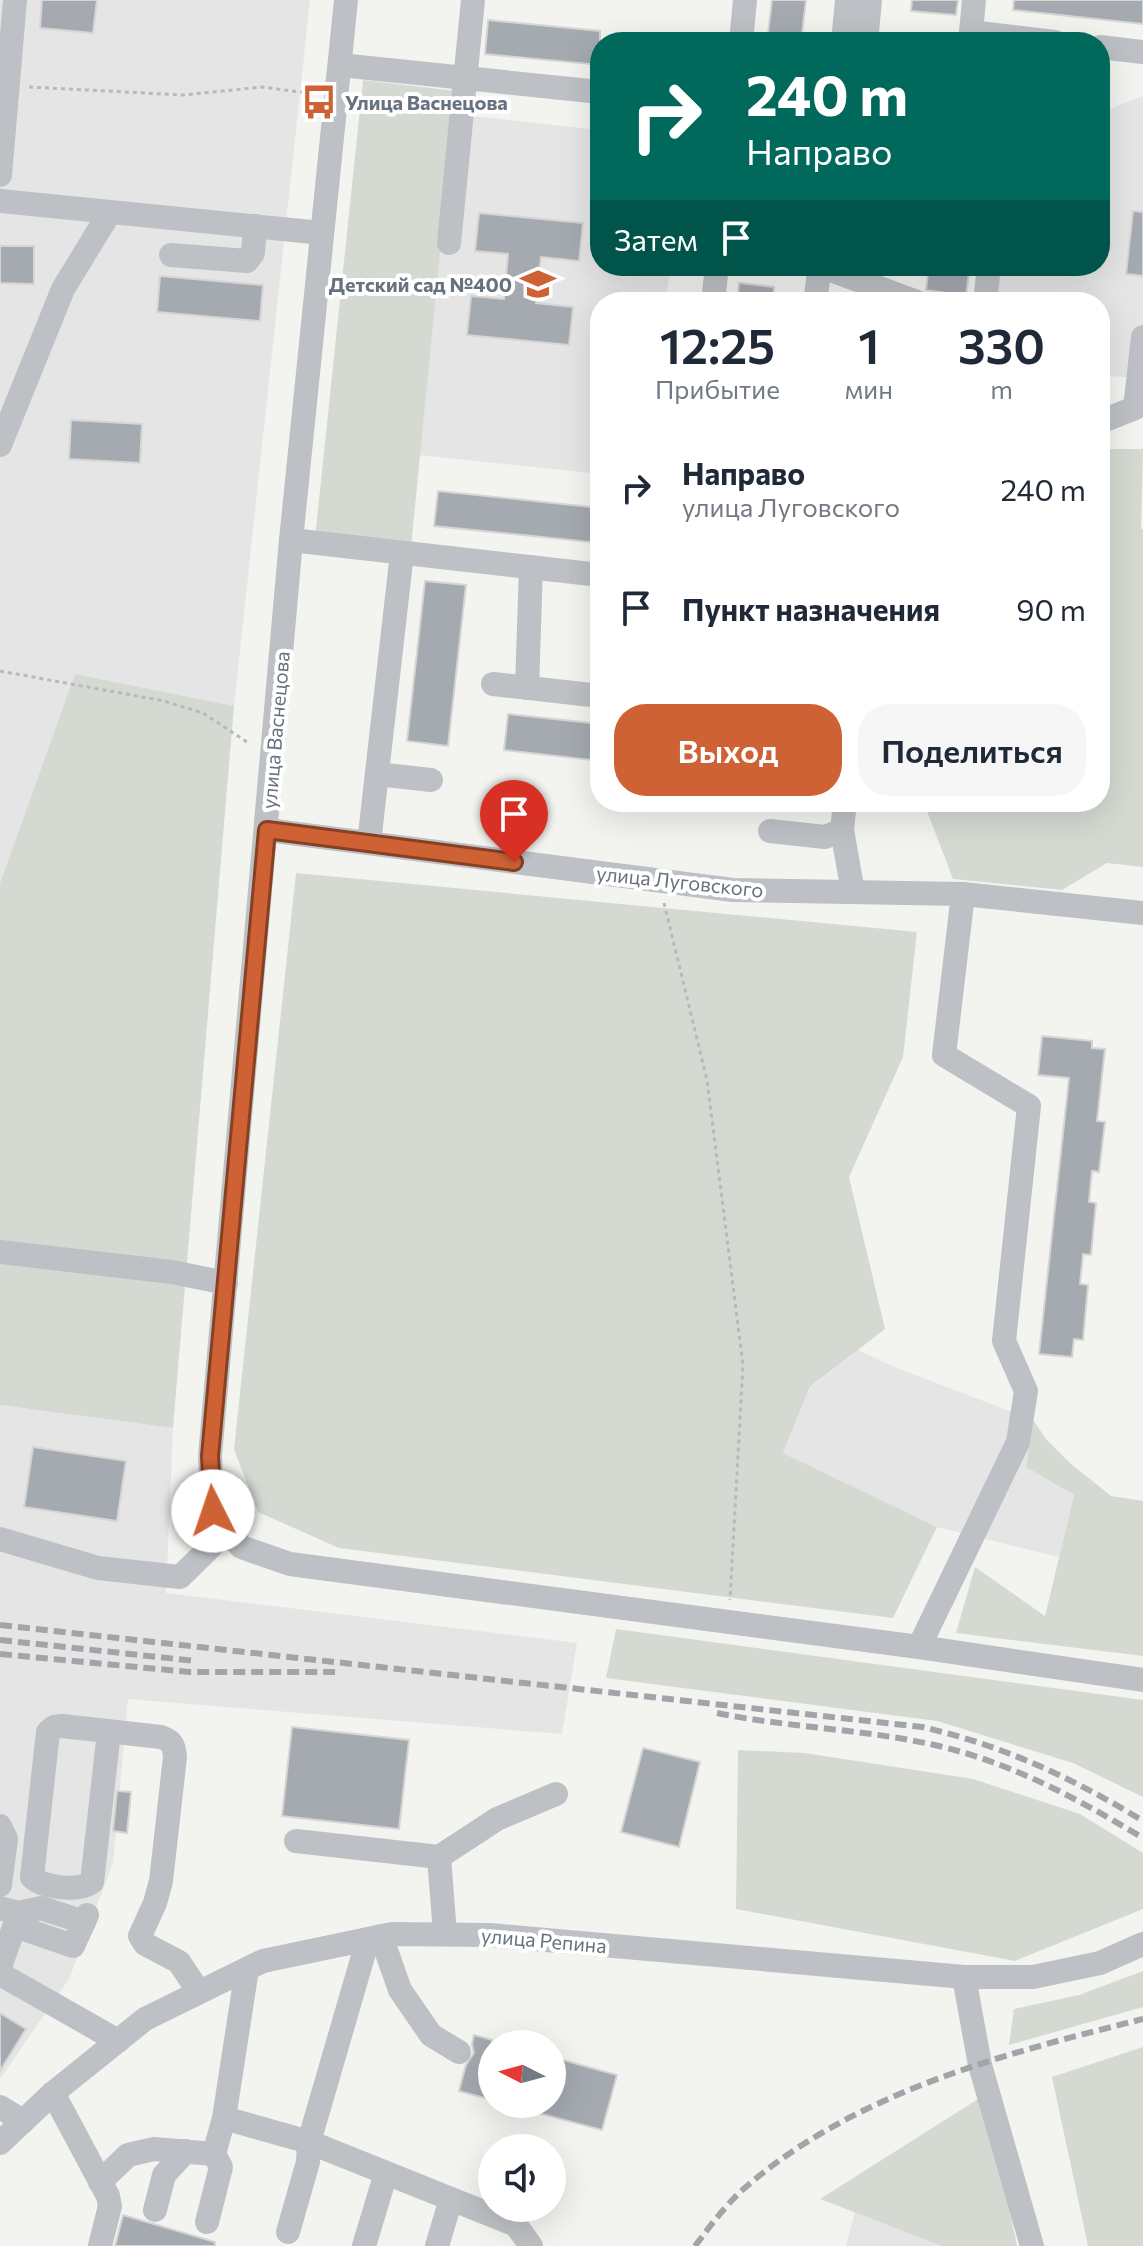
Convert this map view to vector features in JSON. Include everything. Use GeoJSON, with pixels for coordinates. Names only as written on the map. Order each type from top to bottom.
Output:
{"type":"FeatureCollection","features":[{"type":"Feature","properties":{"kind":"street"},"geometry":{"type":"LineString","coordinates":[[0,175],[15,0]]}},
{"type":"Feature","properties":{"kind":"street","name":"улица Васнецова"},"geometry":{"type":"LineString","coordinates":[[235,1538],[213,1511],[210,1456],[291,540],[346,0]]}},
{"type":"Feature","properties":{"kind":"street"},"geometry":{"type":"LineString","coordinates":[[449,243],[473,0]]}},
{"type":"Feature","properties":{"kind":"street"},"geometry":{"type":"LineString","coordinates":[[742,32],[745,0]]}},
{"type":"Feature","properties":{"kind":"street"},"geometry":{"type":"LineString","coordinates":[[844,32],[847,0]]}},
{"type":"Feature","properties":{"kind":"street"},"geometry":{"type":"LineString","coordinates":[[867,32],[870,0]]}},
{"type":"Feature","properties":{"kind":"street"},"geometry":{"type":"LineString","coordinates":[[971,32],[974,0]]}},
{"type":"Feature","properties":{"kind":"street"},"geometry":{"type":"LineString","coordinates":[[1110,48],[1143,52]]}},
{"type":"Feature","properties":{"kind":"street"},"geometry":{"type":"LineString","coordinates":[[340,65],[590,91]]}},
{"type":"Feature","properties":{"kind":"street"},"geometry":{"type":"LineString","coordinates":[[0,201],[322,233]]}},
{"type":"Feature","properties":{"kind":"street"},"geometry":{"type":"LineString","coordinates":[[0,445],[63,289],[110,212]]}},
{"type":"Feature","properties":{"kind":"street"},"geometry":{"type":"LineString","coordinates":[[171,255],[247,261],[253,253],[255,226]]}},
{"type":"Feature","properties":{"kind":"street"},"geometry":{"type":"LineString","coordinates":[[856,276],[894,292]]}},
{"type":"Feature","properties":{"kind":"street"},"geometry":{"type":"LineString","coordinates":[[1139,409],[1143,337]]}},
{"type":"Feature","properties":{"kind":"street"},"geometry":{"type":"LineString","coordinates":[[1110,402],[1139,409]]}},
{"type":"Feature","properties":{"kind":"street"},"geometry":{"type":"LineString","coordinates":[[1110,419],[1139,409]]}},
{"type":"Feature","properties":{"kind":"street"},"geometry":{"type":"LineString","coordinates":[[291,540],[590,574]]}},
{"type":"Feature","properties":{"kind":"street"},"geometry":{"type":"LineString","coordinates":[[369,843],[402,553]]}},
{"type":"Feature","properties":{"kind":"street"},"geometry":{"type":"LineString","coordinates":[[527,688],[531,567]]}},
{"type":"Feature","properties":{"kind":"street"},"geometry":{"type":"LineString","coordinates":[[493,684],[590,695]]}},
{"type":"Feature","properties":{"kind":"street"},"geometry":{"type":"LineString","coordinates":[[377,774],[431,780]]}},
{"type":"Feature","properties":{"kind":"street"},"geometry":{"type":"LineString","coordinates":[[844,812],[842,830],[853,892]]}},
{"type":"Feature","properties":{"kind":"street","name":"улица Луговского"},"geometry":{"type":"LineString","coordinates":[[267,830],[733,890],[963,894],[1143,913]]}},
{"type":"Feature","properties":{"kind":"street"},"geometry":{"type":"LineString","coordinates":[[770,831],[825,837],[842,830]]}},
{"type":"Feature","properties":{"kind":"street"},"geometry":{"type":"LineString","coordinates":[[919,1647],[1018,1442],[1026,1391],[1004,1341],[1029,1106],[944,1055],[963,894]]}},
{"type":"Feature","properties":{"kind":"street"},"geometry":{"type":"LineString","coordinates":[[0,1252],[172,1272],[226,1283]]}},
{"type":"Feature","properties":{"kind":"street"},"geometry":{"type":"LineString","coordinates":[[0,1539],[98,1568],[180,1577],[235,1538],[290,1564],[919,1647],[1143,1680]]}},
{"type":"Feature","properties":{"kind":"street"},"geometry":{"type":"LineString","coordinates":[[109,1732],[92,1882],[80,1887],[36,1881],[32,1877],[48,1732],[62,1726],[161,1737],[169,1740],[174,1746],[161,1881],[140,1936],[145,1944],[179,1962],[199,1992]]}},
{"type":"Feature","properties":{"kind":"street"},"geometry":{"type":"LineString","coordinates":[[296,1841],[439,1857],[497,1819],[556,1794]]}},
{"type":"Feature","properties":{"kind":"street"},"geometry":{"type":"LineString","coordinates":[[0,1826],[6,1839],[0,1885]]}},
{"type":"Feature","properties":{"kind":"street"},"geometry":{"type":"LineString","coordinates":[[439,1857],[445,1934]]}},
{"type":"Feature","properties":{"kind":"street"},"geometry":{"type":"LineString","coordinates":[[41,1908],[85,1919],[69,1956],[11,1916],[41,1908]]}},
{"type":"Feature","properties":{"kind":"street"},"geometry":{"type":"LineString","coordinates":[[0,1967],[11,1916]]}},
{"type":"Feature","properties":{"kind":"street","name":"улица Репина"},"geometry":{"type":"LineString","coordinates":[[0,2143],[53,2093],[145,2019],[263,1961],[392,1934],[490,1935],[964,1977],[1033,1977],[1100,1963],[1143,1944]]}},
{"type":"Feature","properties":{"kind":"street"},"geometry":{"type":"LineString","coordinates":[[374,1938],[400,1990],[431,2035],[459,2052]]}},
{"type":"Feature","properties":{"kind":"street"},"geometry":{"type":"LineString","coordinates":[[288,2232],[308,2162],[309,2142],[374,1938]]}},
{"type":"Feature","properties":{"kind":"street"},"geometry":{"type":"LineString","coordinates":[[207,2222],[221,2167],[214,2154],[224,2118],[247,1969]]}},
{"type":"Feature","properties":{"kind":"street"},"geometry":{"type":"LineString","coordinates":[[0,1974],[118,2041]]}},
{"type":"Feature","properties":{"kind":"street"},"geometry":{"type":"LineString","coordinates":[[964,1977],[980,2065],[1032,2246]]}},
{"type":"Feature","properties":{"kind":"street"},"geometry":{"type":"LineString","coordinates":[[53,2093],[110,2206],[100,2246]]}},
{"type":"Feature","properties":{"kind":"street"},"geometry":{"type":"LineString","coordinates":[[0,2107],[23,2121]]}},
{"type":"Feature","properties":{"kind":"street"},"geometry":{"type":"LineString","coordinates":[[224,2118],[309,2142],[451,2199],[531,2246]]}},
{"type":"Feature","properties":{"kind":"street"},"geometry":{"type":"LineString","coordinates":[[100,2182],[128,2155],[154,2149],[214,2154]]}},
{"type":"Feature","properties":{"kind":"street"},"geometry":{"type":"LineString","coordinates":[[155,2210],[164,2175],[186,2151]]}},
{"type":"Feature","properties":{"kind":"street"},"geometry":{"type":"LineString","coordinates":[[364,2246],[386,2173]]}},
{"type":"Feature","properties":{"kind":"street"},"geometry":{"type":"LineString","coordinates":[[437,2246],[451,2199]]}},
{"type":"Feature","properties":{"kind":"path"},"geometry":{"type":"LineString","coordinates":[[9,86],[183,95],[262,87],[324,95]]}},
{"type":"Feature","properties":{"kind":"path"},"geometry":{"type":"LineString","coordinates":[[0,671],[164,701],[203,713],[273,759]]}},
{"type":"Feature","properties":{"kind":"path"},"geometry":{"type":"LineString","coordinates":[[658,880],[707,1080],[743,1365],[729,1622]]}},
{"type":"Feature","properties":{"kind":"shaded area"},"geometry":{"type":"Polygon","coordinates":[[[0,0],[310,0],[234,706],[75,674],[0,883],[0,0]]]}},
{"type":"Feature","properties":{"kind":"shaded area"},"geometry":{"type":"Polygon","coordinates":[[[363,80],[456,91],[411,547],[315,538],[363,80]]]}},
{"type":"Feature","properties":{"kind":"shaded area"},"geometry":{"type":"Polygon","coordinates":[[[1143,96],[1143,379],[1110,376],[1110,292],[997,292],[999,276],[1110,276],[1110,109],[1143,96]]]}},
{"type":"Feature","properties":{"kind":"shaded area","name":"Детский сад №400"},"geometry":{"type":"Polygon","coordinates":[[[426,111],[590,129],[590,276],[669,276],[667,292],[590,292],[590,473],[390,452],[426,111]]]}},
{"type":"Feature","properties":{"kind":"shaded area"},"geometry":{"type":"Polygon","coordinates":[[[1110,449],[1143,449],[1143,867],[1107,863],[1062,890],[953,879],[927,812],[1110,812],[1110,449]]]}},
{"type":"Feature","properties":{"kind":"shaded area"},"geometry":{"type":"Polygon","coordinates":[[[75,674],[234,706],[173,1428],[0,1405],[0,883],[75,674]]]}},
{"type":"Feature","properties":{"kind":"shaded area"},"geometry":{"type":"Polygon","coordinates":[[[296,873],[917,932],[903,1057],[849,1177],[885,1329],[810,1387],[783,1453],[937,1527],[893,1618],[339,1548],[258,1512],[234,1449],[296,873]]]}},
{"type":"Feature","properties":{"kind":"shaded area"},"geometry":{"type":"Polygon","coordinates":[[[858,1350],[1033,1420],[1026,1467],[1074,1495],[1059,1557],[937,1527],[783,1453],[810,1388],[858,1350]]]}},
{"type":"Feature","properties":{"kind":"shaded area"},"geometry":{"type":"Polygon","coordinates":[[[0,1405],[173,1428],[166,1593],[577,1643],[562,1734],[128,1699],[113,1863],[69,1979],[0,2079],[0,1405]]]}},
{"type":"Feature","properties":{"kind":"shaded area"},"geometry":{"type":"Polygon","coordinates":[[[1033,1420],[1047,1440],[1070,1463],[1111,1496],[1143,1501],[1143,1656],[956,1633],[975,1567],[1045,1616],[1074,1495],[1026,1467],[1033,1420]]]}},
{"type":"Feature","properties":{"kind":"shaded area"},"geometry":{"type":"Polygon","coordinates":[[[616,1629],[1143,1700],[1143,1797],[1073,1763],[937,1721],[606,1678],[616,1629]]]}},
{"type":"Feature","properties":{"kind":"shaded area"},"geometry":{"type":"Polygon","coordinates":[[[738,1750],[805,1753],[973,1779],[1080,1814],[1143,1853],[1143,1909],[1015,1961],[736,1909],[738,1750]]]}},
{"type":"Feature","properties":{"kind":"shaded area"},"geometry":{"type":"Polygon","coordinates":[[[1143,1971],[1143,2007],[1009,2045],[1014,2009],[1079,1995],[1143,1971]]]}},
{"type":"Feature","properties":{"kind":"shaded area"},"geometry":{"type":"Polygon","coordinates":[[[1143,2047],[1143,2246],[1088,2246],[1052,2077],[1143,2047]]]}},
{"type":"Feature","properties":{"kind":"shaded area"},"geometry":{"type":"Polygon","coordinates":[[[986,2094],[1017,2246],[942,2246],[820,2199],[986,2094]]]}},
{"type":"Feature","properties":{"kind":"shaded area"},"geometry":{"type":"Polygon","coordinates":[[[855,2212],[942,2246],[846,2246],[855,2212]]]}},
{"type":"Feature","properties":{"kind":"building"},"geometry":{"type":"Polygon","coordinates":[[[42,0],[97,0],[93,33],[40,28],[42,0]]]}},
{"type":"Feature","properties":{"kind":"building"},"geometry":{"type":"Polygon","coordinates":[[[772,0],[806,0],[802,32],[768,32],[772,0]]]}},
{"type":"Feature","properties":{"kind":"building"},"geometry":{"type":"Polygon","coordinates":[[[912,0],[958,0],[956,15],[911,11],[912,0]]]}},
{"type":"Feature","properties":{"kind":"building"},"geometry":{"type":"Polygon","coordinates":[[[1014,0],[1143,0],[1143,24],[1013,10],[1014,0]]]}},
{"type":"Feature","properties":{"kind":"building"},"geometry":{"type":"Polygon","coordinates":[[[488,20],[600,31],[590,32],[590,64],[485,54],[488,20]]]}},
{"type":"Feature","properties":{"kind":"building"},"geometry":{"type":"Polygon","coordinates":[[[1133,211],[1143,212],[1143,276],[1126,274],[1133,211]]]}},
{"type":"Feature","properties":{"kind":"building"},"geometry":{"type":"Polygon","coordinates":[[[479,213],[583,223],[579,261],[541,257],[536,303],[573,307],[569,345],[467,335],[471,296],[504,299],[508,254],[475,251],[479,213]]]}},
{"type":"Feature","properties":{"kind":"building"},"geometry":{"type":"Polygon","coordinates":[[[0,246],[34,246],[34,284],[0,283],[0,246]]]}},
{"type":"Feature","properties":{"kind":"building"},"geometry":{"type":"Polygon","coordinates":[[[160,276],[263,285],[260,321],[157,312],[160,276]]]}},
{"type":"Feature","properties":{"kind":"building"},"geometry":{"type":"Polygon","coordinates":[[[928,276],[969,276],[967,292],[926,290],[928,276]]]}},
{"type":"Feature","properties":{"kind":"building"},"geometry":{"type":"Polygon","coordinates":[[[739,283],[774,287],[774,292],[738,292],[739,283]]]}},
{"type":"Feature","properties":{"kind":"building"},"geometry":{"type":"Polygon","coordinates":[[[71,420],[142,424],[140,463],[69,459],[71,420]]]}},
{"type":"Feature","properties":{"kind":"building"},"geometry":{"type":"Polygon","coordinates":[[[438,491],[590,507],[590,542],[434,526],[438,491]]]}},
{"type":"Feature","properties":{"kind":"building"},"geometry":{"type":"Polygon","coordinates":[[[425,581],[466,585],[448,746],[407,741],[425,581]]]}},
{"type":"Feature","properties":{"kind":"building"},"geometry":{"type":"Polygon","coordinates":[[[508,714],[590,723],[590,760],[504,750],[508,714]]]}},
{"type":"Feature","properties":{"kind":"building"},"geometry":{"type":"Polygon","coordinates":[[[1042,1036],[1092,1041],[1092,1048],[1105,1049],[1097,1121],[1105,1122],[1099,1172],[1092,1171],[1089,1202],[1096,1203],[1091,1255],[1083,1254],[1080,1284],[1088,1285],[1083,1340],[1074,1339],[1072,1357],[1039,1354],[1069,1078],[1038,1075],[1042,1036]]]}},
{"type":"Feature","properties":{"kind":"building"},"geometry":{"type":"Polygon","coordinates":[[[33,1447],[126,1461],[117,1521],[24,1507],[33,1447]]]}},
{"type":"Feature","properties":{"kind":"building"},"geometry":{"type":"Polygon","coordinates":[[[292,1727],[409,1740],[399,1829],[282,1816],[292,1727]]]}},
{"type":"Feature","properties":{"kind":"building"},"geometry":{"type":"Polygon","coordinates":[[[643,1748],[700,1762],[679,1847],[621,1832],[643,1748]]]}},
{"type":"Feature","properties":{"kind":"building"},"geometry":{"type":"Polygon","coordinates":[[[117,1791],[131,1792],[127,1833],[113,1831],[117,1791]]]}},
{"type":"Feature","properties":{"kind":"building"},"geometry":{"type":"Polygon","coordinates":[[[0,2013],[26,2029],[0,2071],[0,2013]]]}},
{"type":"Feature","properties":{"kind":"building"},"geometry":{"type":"Polygon","coordinates":[[[474,2035],[478,2036],[478,2096],[459,2091],[466,2065],[474,2053],[474,2035]]]}},
{"type":"Feature","properties":{"kind":"building"},"geometry":{"type":"Polygon","coordinates":[[[566,2061],[617,2075],[602,2130],[557,2118],[566,2118],[566,2061]]]}},
{"type":"Feature","properties":{"kind":"building"},"geometry":{"type":"Polygon","coordinates":[[[123,2215],[215,2242],[215,2246],[115,2246],[123,2215]]]}},
{"type":"Feature","properties":{"kind":"railway"},"geometry":{"type":"LineString","coordinates":[[0,1625],[922,1727],[1009,1753],[1090,1791],[1143,1821]]}},
{"type":"Feature","properties":{"kind":"railway"},"geometry":{"type":"LineString","coordinates":[[0,1640],[195,1661]]}},
{"type":"Feature","properties":{"kind":"railway"},"geometry":{"type":"LineString","coordinates":[[0,1654],[189,1672],[335,1672]]}},
{"type":"Feature","properties":{"kind":"railway"},"geometry":{"type":"LineString","coordinates":[[717,1713],[884,1736],[967,1754],[1045,1784],[1143,1838]]}},
{"type":"Feature","properties":{"kind":"railway"},"geometry":{"type":"LineString","coordinates":[[695,2246],[747,2186],[790,2153],[836,2125],[884,2101],[986,2062],[1143,2019]]}},
{"type":"Feature","properties":{"kind":"place","name":"Улица Васнецова"},"geometry":{"type":"Point","coordinates":[319,102]}},
{"type":"Feature","properties":{"kind":"place","name":"Детский сад №400"},"geometry":{"type":"Point","coordinates":[538,284]}},
{"type":"Feature","properties":{"kind":"route"},"geometry":{"type":"LineString","coordinates":[[213,1511],[210,1456],[267,830],[514,862]]}}]}
